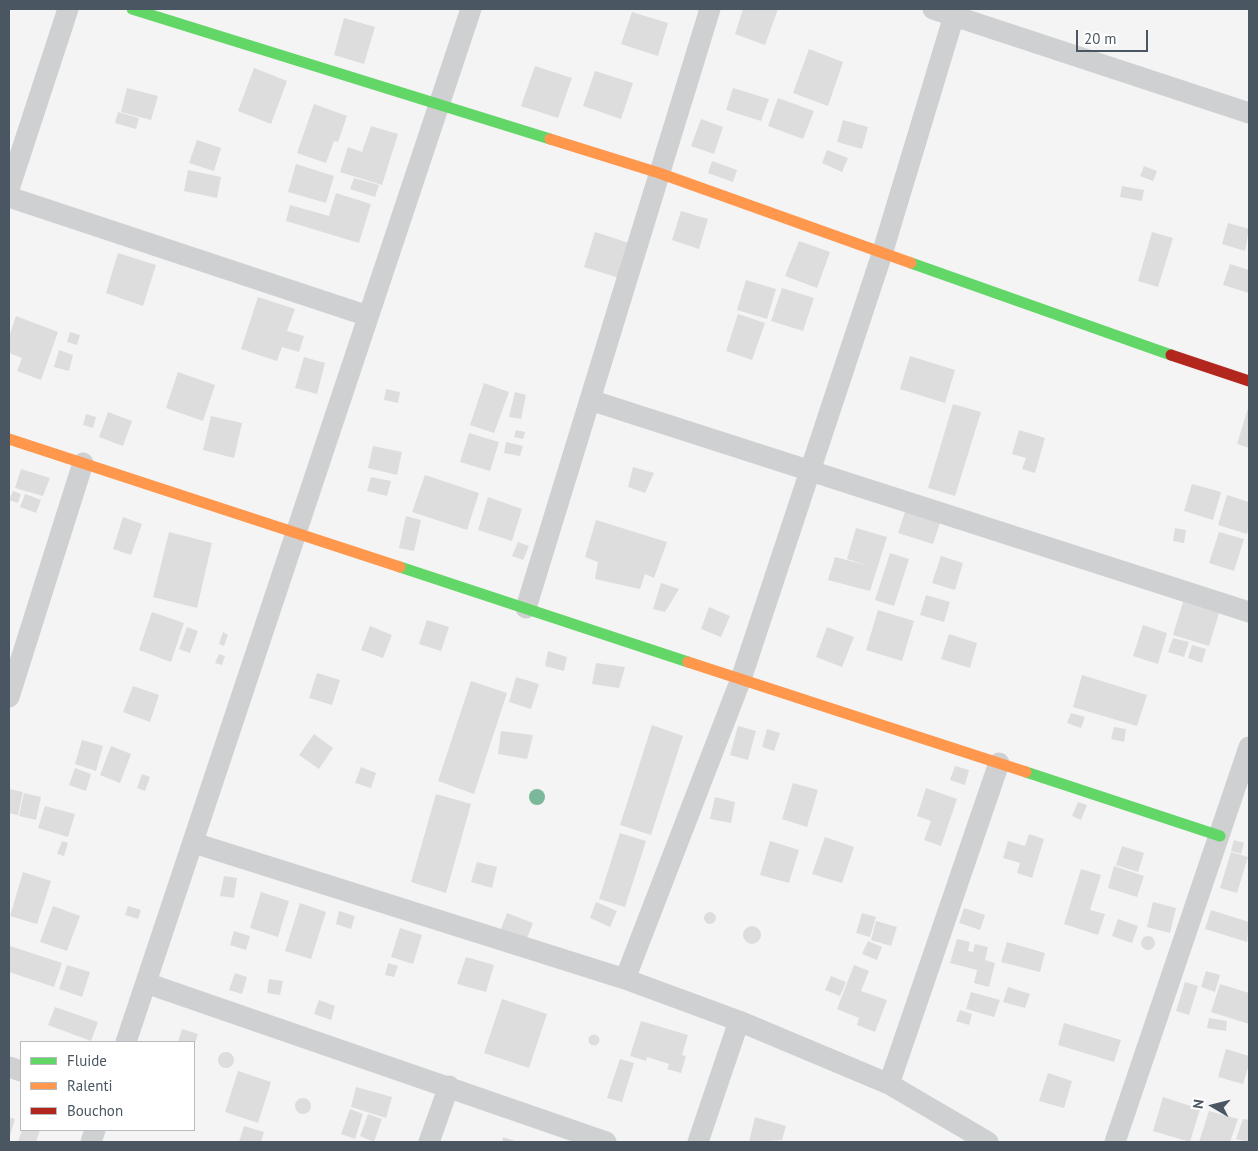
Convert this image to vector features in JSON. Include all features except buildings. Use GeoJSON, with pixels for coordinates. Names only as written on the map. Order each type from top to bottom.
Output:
{"type":"FeatureCollection","features":[{"type":"Feature","properties":{"kind":"street"},"geometry":{"type":"LineString","coordinates":[[9,189],[68,9]]}},
{"type":"Feature","properties":{"kind":"street"},"geometry":{"type":"LineString","coordinates":[[132,9],[660,173],[1113,336],[1249,381]]}},
{"type":"Feature","properties":{"kind":"street"},"geometry":{"type":"LineString","coordinates":[[126,1041],[471,9]]}},
{"type":"Feature","properties":{"kind":"street"},"geometry":{"type":"LineString","coordinates":[[526,608],[710,9]]}},
{"type":"Feature","properties":{"kind":"street"},"geometry":{"type":"LineString","coordinates":[[932,9],[955,12],[1249,113]]}},
{"type":"Feature","properties":{"kind":"street"},"geometry":{"type":"LineString","coordinates":[[625,979],[740,679],[882,254],[955,12]]}},
{"type":"Feature","properties":{"kind":"street"},"geometry":{"type":"LineString","coordinates":[[9,197],[368,316]]}},
{"type":"Feature","properties":{"kind":"street"},"geometry":{"type":"LineString","coordinates":[[590,400],[1249,612]]}},
{"type":"Feature","properties":{"kind":"street"},"geometry":{"type":"LineString","coordinates":[[9,439],[1220,836]]}},
{"type":"Feature","properties":{"kind":"street"},"geometry":{"type":"LineString","coordinates":[[9,697],[12,675],[83,463]]}},
{"type":"Feature","properties":{"kind":"street"},"geometry":{"type":"LineString","coordinates":[[1114,1142],[1249,747]]}},
{"type":"Feature","properties":{"kind":"street"},"geometry":{"type":"LineString","coordinates":[[889,1084],[999,764]]}},
{"type":"Feature","properties":{"kind":"street"},"geometry":{"type":"LineString","coordinates":[[194,843],[625,979],[738,1021],[889,1084],[988,1142]]}},
{"type":"Feature","properties":{"kind":"street"},"geometry":{"type":"LineString","coordinates":[[146,983],[449,1086],[606,1142]]}},
{"type":"Feature","properties":{"kind":"street"},"geometry":{"type":"LineString","coordinates":[[698,1142],[738,1021]]}},
{"type":"Feature","properties":{"kind":"street"},"geometry":{"type":"LineString","coordinates":[[429,1142],[449,1086]]}},
{"type":"Feature","properties":{"kind":"traffic: fast"},"geometry":{"type":"LineString","coordinates":[[132,9],[550,139]]}},
{"type":"Feature","properties":{"kind":"traffic: fast"},"geometry":{"type":"LineString","coordinates":[[911,263],[1171,355]]}},
{"type":"Feature","properties":{"kind":"traffic: fast"},"geometry":{"type":"LineString","coordinates":[[400,567],[688,662]]}},
{"type":"Feature","properties":{"kind":"traffic: fast"},"geometry":{"type":"LineString","coordinates":[[1026,772],[1220,836]]}},
{"type":"Feature","properties":{"kind":"traffic: slow"},"geometry":{"type":"LineString","coordinates":[[550,139],[659,173],[911,263]]}},
{"type":"Feature","properties":{"kind":"traffic: slow"},"geometry":{"type":"LineString","coordinates":[[9,439],[400,567]]}},
{"type":"Feature","properties":{"kind":"traffic: slow"},"geometry":{"type":"LineString","coordinates":[[688,662],[1026,772]]}},
{"type":"Feature","properties":{"kind":"traffic: jam"},"geometry":{"type":"LineString","coordinates":[[1171,355],[1249,381]]}}]}
